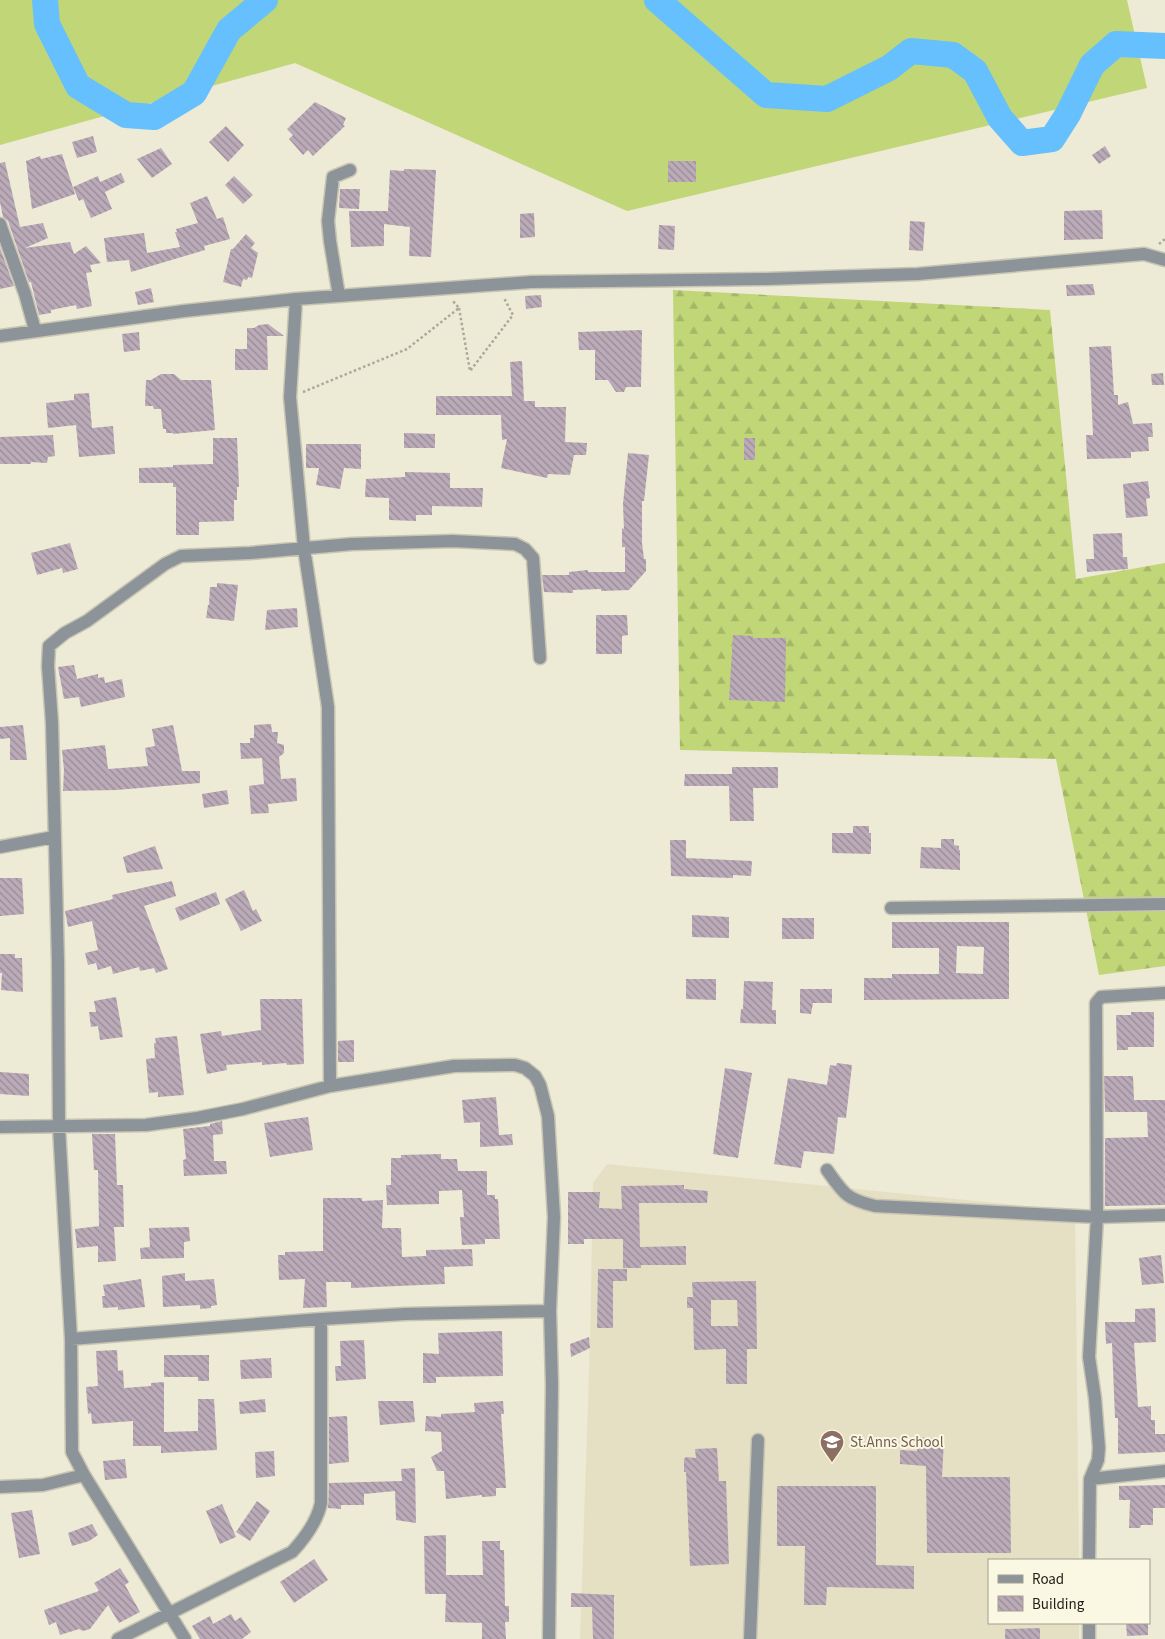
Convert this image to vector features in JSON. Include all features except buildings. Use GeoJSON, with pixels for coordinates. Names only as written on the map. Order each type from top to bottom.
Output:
{"type":"FeatureCollection","features":[{"type":"Feature","properties":{"kind":"street"},"geometry":{"type":"LineString","coordinates":[[339,296],[328,221],[333,177],[350,170]]}},
{"type":"Feature","properties":{"kind":"street"},"geometry":{"type":"LineString","coordinates":[[0,224],[25,294],[35,330]]}},
{"type":"Feature","properties":{"kind":"street"},"geometry":{"type":"LineString","coordinates":[[0,336],[35,330],[296,299],[496,284],[918,274],[1136,254],[1144,254],[1165,260]]}},
{"type":"Feature","properties":{"kind":"street"},"geometry":{"type":"LineString","coordinates":[[296,299],[290,397],[304,548],[328,707],[330,1086]]}},
{"type":"Feature","properties":{"kind":"street"},"geometry":{"type":"LineString","coordinates":[[185,1639],[84,1475],[72,1452],[71,1340],[59,1127],[58,962],[52,723],[48,666],[49,646],[164,564],[181,556],[250,554],[352,544],[454,541],[515,544],[525,549],[533,558],[540,658]]}},
{"type":"Feature","properties":{"kind":"street"},"geometry":{"type":"LineString","coordinates":[[0,847],[54,837]]}},
{"type":"Feature","properties":{"kind":"street"},"geometry":{"type":"LineString","coordinates":[[891,908],[1165,904]]}},
{"type":"Feature","properties":{"kind":"street"},"geometry":{"type":"LineString","coordinates":[[1089,1559],[1090,1479],[1098,1460],[1095,1398],[1089,1357],[1096,1216],[1096,1003],[1101,997],[1165,993]]}},
{"type":"Feature","properties":{"kind":"street"},"geometry":{"type":"LineString","coordinates":[[0,1127],[146,1125],[198,1118],[242,1109],[330,1086],[464,1066],[515,1065],[525,1068],[535,1076],[545,1098],[550,1144],[554,1217],[550,1311],[552,1384],[549,1639]]}},
{"type":"Feature","properties":{"kind":"street"},"geometry":{"type":"LineString","coordinates":[[827,1170],[843,1193],[856,1201],[875,1206],[1096,1216],[1165,1215]]}},
{"type":"Feature","properties":{"kind":"street"},"geometry":{"type":"LineString","coordinates":[[71,1340],[321,1319],[405,1314],[550,1311]]}},
{"type":"Feature","properties":{"kind":"street"},"geometry":{"type":"LineString","coordinates":[[118,1639],[292,1552],[309,1531],[319,1513],[322,1483],[321,1319]]}},
{"type":"Feature","properties":{"kind":"street"},"geometry":{"type":"LineString","coordinates":[[750,1639],[758,1440]]}},
{"type":"Feature","properties":{"kind":"street"},"geometry":{"type":"LineString","coordinates":[[1090,1479],[1165,1471]]}},
{"type":"Feature","properties":{"kind":"street"},"geometry":{"type":"LineString","coordinates":[[0,1487],[43,1485],[84,1475]]}},
{"type":"Feature","properties":{"kind":"street"},"geometry":{"type":"LineString","coordinates":[[1089,1624],[1089,1639]]}},
{"type":"Feature","properties":{"kind":"path"},"geometry":{"type":"LineString","coordinates":[[442,288],[459,308],[470,371],[513,315],[496,284]]}},
{"type":"Feature","properties":{"kind":"path"},"geometry":{"type":"LineString","coordinates":[[290,397],[407,349],[459,308]]}},
{"type":"Feature","properties":{"kind":"shaded area","name":"St.Anns School"},"geometry":{"type":"Polygon","coordinates":[[[607,1164],[1075,1211],[1079,1559],[988,1559],[988,1624],[1079,1624],[1079,1639],[580,1639],[590,1342],[593,1183],[607,1164]]]}},
{"type":"Feature","properties":{"kind":"green space"},"geometry":{"type":"Polygon","coordinates":[[[0,0],[1127,0],[1147,88],[627,211],[295,63],[0,145],[0,0]]]}},
{"type":"Feature","properties":{"kind":"green space"},"geometry":{"type":"Polygon","coordinates":[[[673,290],[1050,310],[1076,579],[1165,563],[1165,966],[1099,975],[1056,759],[680,750],[673,290]]]}},
{"type":"Feature","properties":{"kind":"waterway"},"geometry":{"type":"LineString","coordinates":[[45,0],[47,24],[78,86],[126,115],[154,117],[194,93],[229,30],[265,0]]}},
{"type":"Feature","properties":{"kind":"waterway"},"geometry":{"type":"LineString","coordinates":[[657,0],[766,95],[827,99],[889,68],[911,51],[953,55],[975,71],[1000,118],[1022,143],[1052,139],[1068,114],[1092,65],[1116,44],[1165,46]]}},
{"type":"Feature","properties":{"kind":"place","name":"St.Anns School"},"geometry":{"type":"Point","coordinates":[832,1463]}}]}
